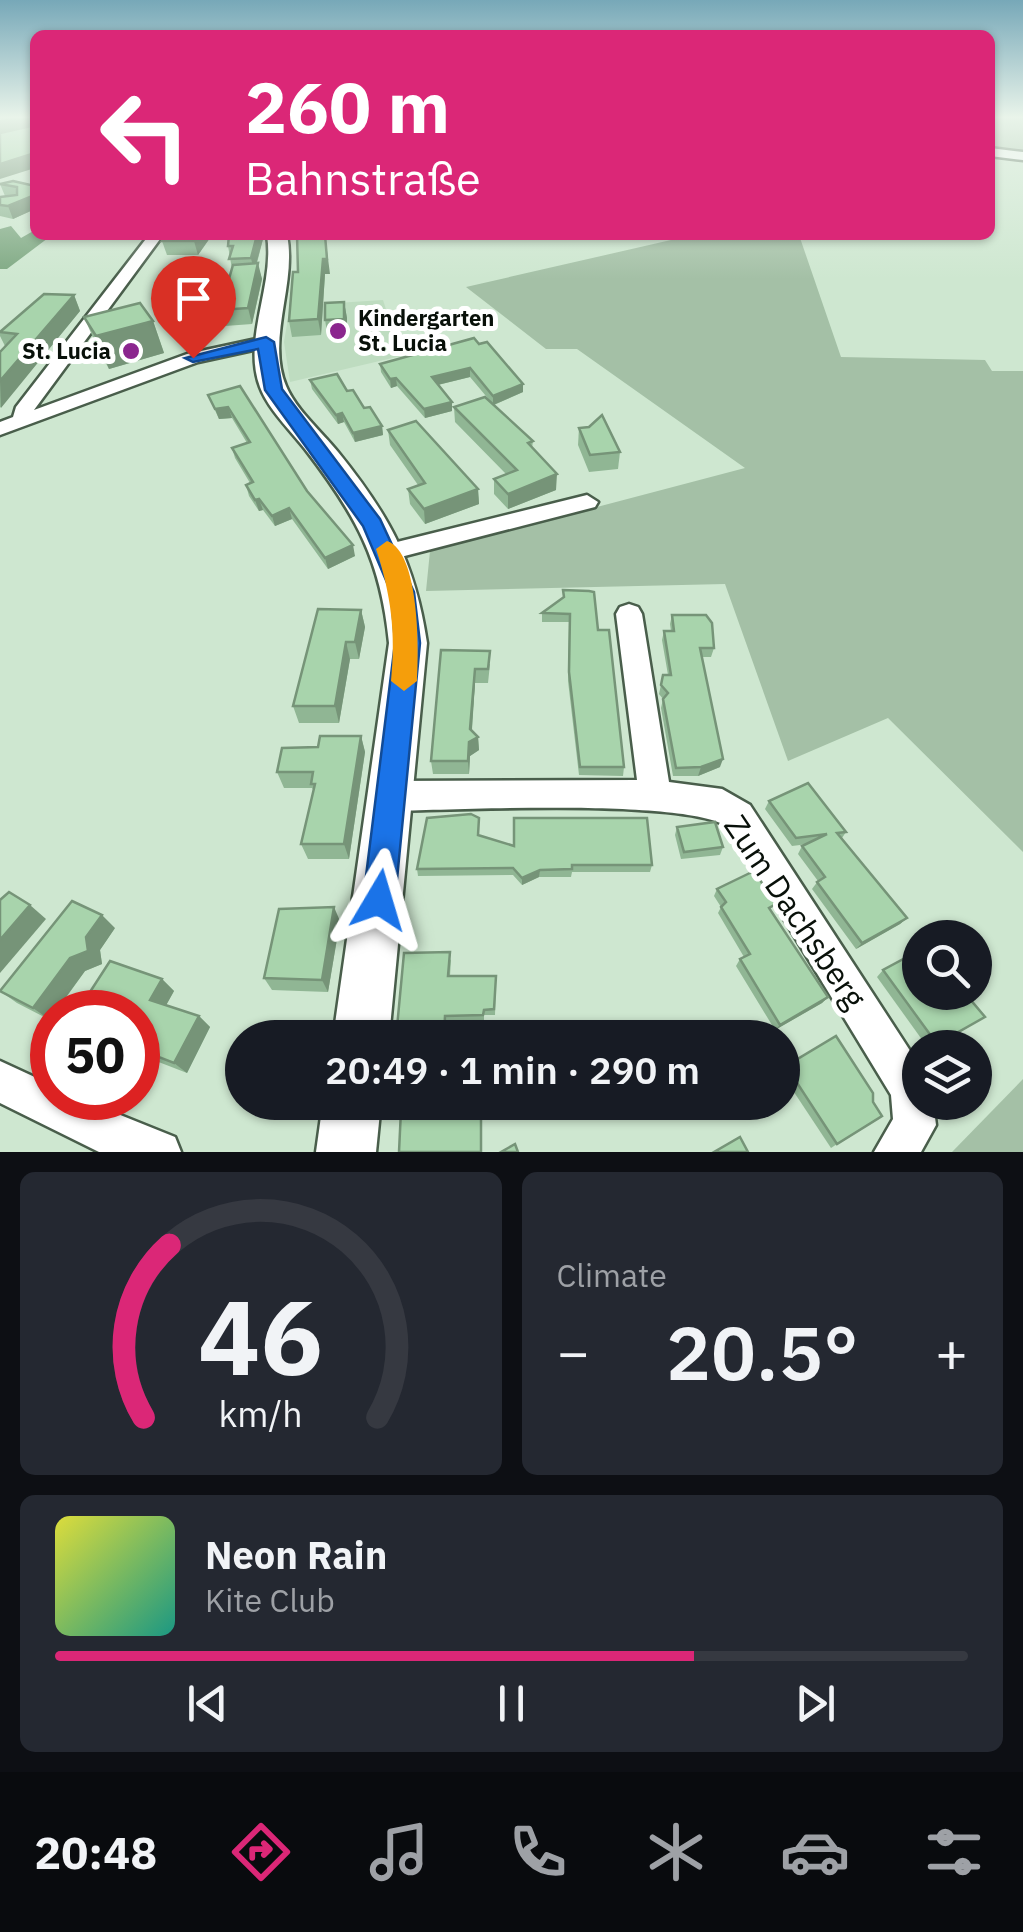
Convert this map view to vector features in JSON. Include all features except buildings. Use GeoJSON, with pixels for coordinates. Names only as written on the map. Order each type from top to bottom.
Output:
{"type":"FeatureCollection","features":[{"type":"Feature","properties":{"kind":"main road"},"geometry":{"type":"LineString","coordinates":[[278,240],[280,254],[266,342],[268,375],[274,390],[388,552],[402,592],[408,643],[362,1020]]}},
{"type":"Feature","properties":{"kind":"main road"},"geometry":{"type":"LineString","coordinates":[[346,1152],[350,1120]]}},
{"type":"Feature","properties":{"kind":"street"},"geometry":{"type":"LineString","coordinates":[[24,419],[23,411],[62,365],[152,240]]}},
{"type":"Feature","properties":{"kind":"street"},"geometry":{"type":"LineString","coordinates":[[0,429],[193,358],[266,342]]}},
{"type":"Feature","properties":{"kind":"street"},"geometry":{"type":"LineString","coordinates":[[62,365],[73,377],[99,390]]}},
{"type":"Feature","properties":{"kind":"street"},"geometry":{"type":"LineString","coordinates":[[388,552],[587,502]]}},
{"type":"Feature","properties":{"kind":"street"},"geometry":{"type":"LineString","coordinates":[[629,614],[655,795]]}},
{"type":"Feature","properties":{"kind":"street","name":"Zum Dachsberg"},"geometry":{"type":"LineString","coordinates":[[392,796],[655,795],[722,804],[739,816],[911,1090],[915,1125],[895,1152]]}},
{"type":"Feature","properties":{"kind":"street"},"geometry":{"type":"LineString","coordinates":[[0,1082],[112,1136],[160,1152]]}},
{"type":"Feature","properties":{"kind":"shaded area"},"geometry":{"type":"Polygon","coordinates":[[[11,226],[21,238],[30,233],[30,240],[45,240],[7,269],[0,269],[0,229],[11,226]]]}},
{"type":"Feature","properties":{"kind":"shaded area"},"geometry":{"type":"Polygon","coordinates":[[[671,240],[801,240],[841,357],[985,360],[992,371],[1023,371],[1023,852],[888,718],[788,761],[725,584],[426,591],[430,551],[745,468],[577,349],[546,349],[466,287],[671,240]]]}},
{"type":"Feature","properties":{"kind":"shaded area","name":"Kindergarten St. Lucia"},"geometry":{"type":"Polygon","coordinates":[[[383,300],[401,356],[290,382],[284,342],[290,306],[383,300]]]}},
{"type":"Feature","properties":{"kind":"shaded area"},"geometry":{"type":"Polygon","coordinates":[[[1023,1079],[1023,1152],[952,1152],[983,1120],[992,1120],[992,1111],[1023,1079]]]}},
{"type":"Feature","properties":{"kind":"slow traffic"},"geometry":{"type":"LineString","coordinates":[[387,549],[402,592],[408,643],[404,681]]}},
{"type":"Feature","properties":{"kind":"place","name":"Kindergarten St. Lucia"},"geometry":{"type":"Point","coordinates":[338,331]}},
{"type":"Feature","properties":{"kind":"place","name":"St. Lucia"},"geometry":{"type":"Point","coordinates":[131,351]}},
{"type":"Feature","properties":{"kind":"route"},"geometry":{"type":"LineString","coordinates":[[193,358],[266,342],[268,375],[274,390],[372,524],[388,552],[402,592],[408,643],[379,900]]}}]}
